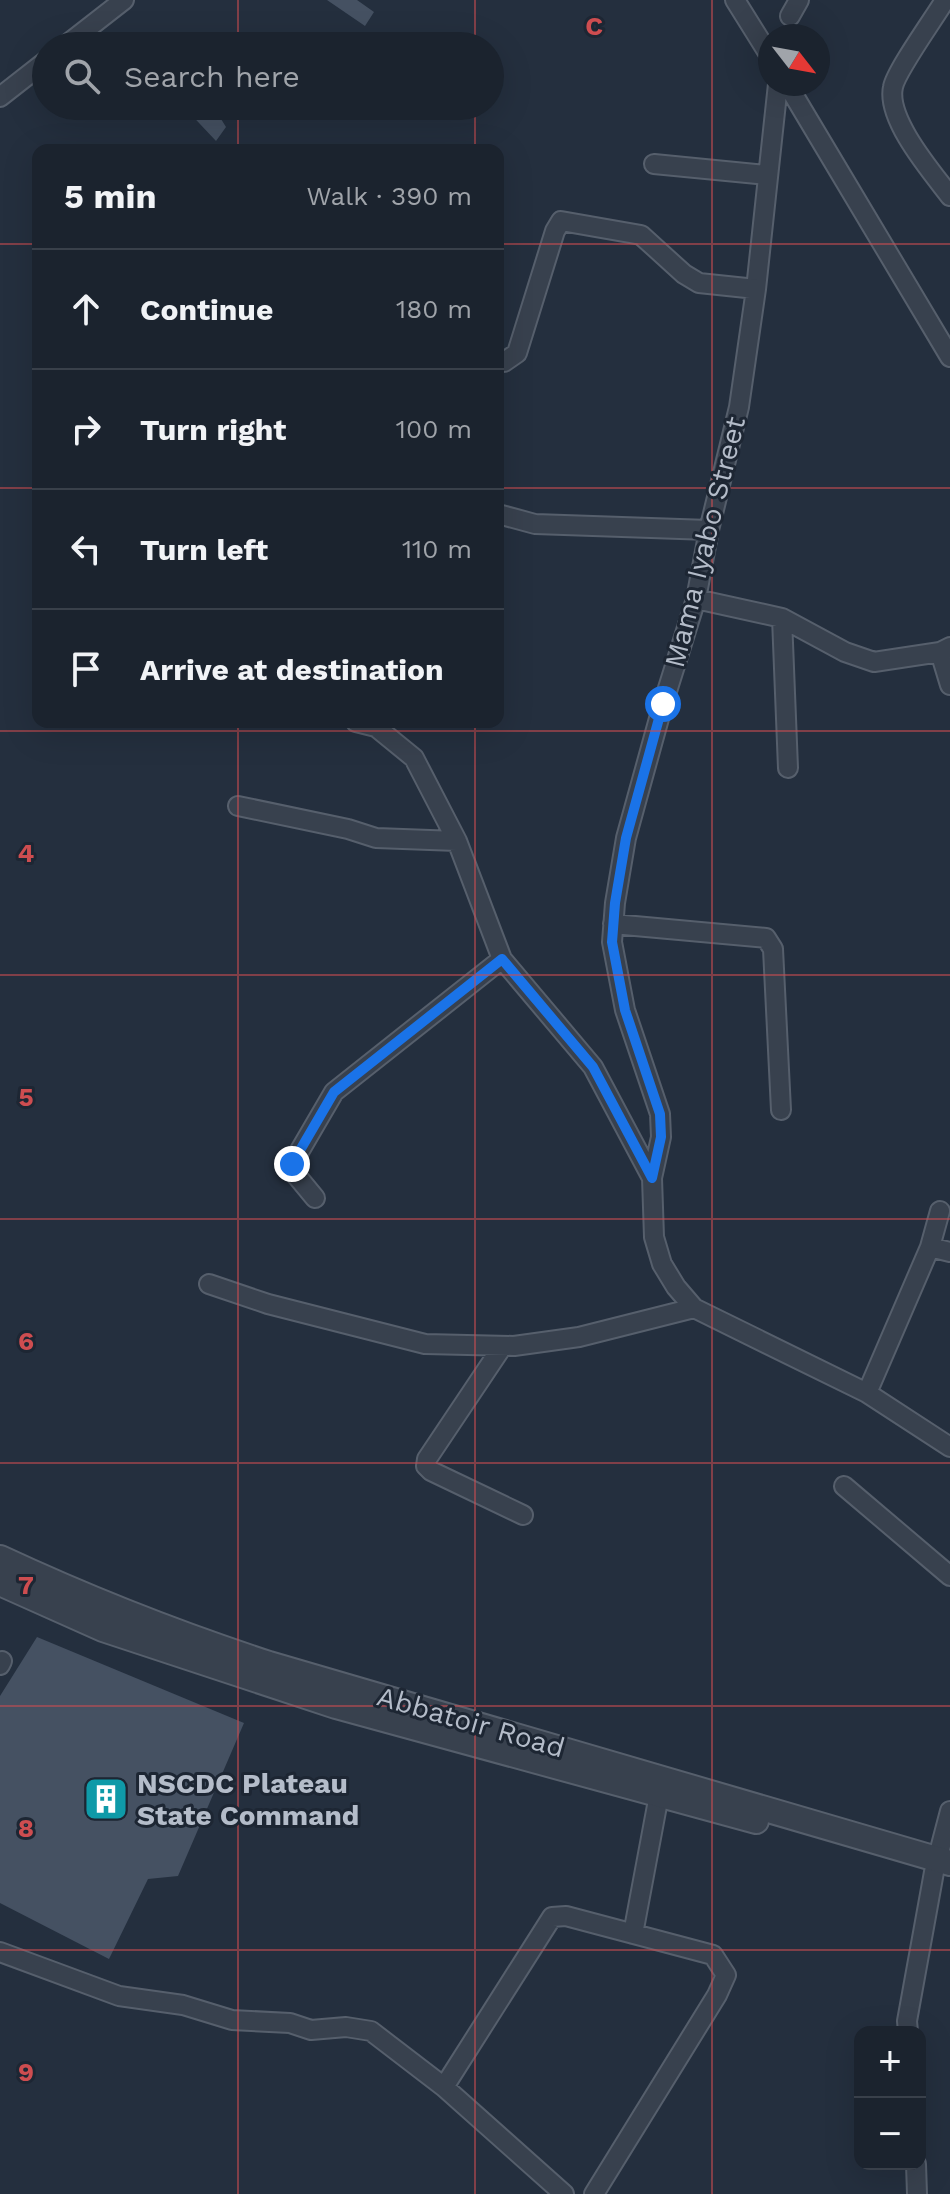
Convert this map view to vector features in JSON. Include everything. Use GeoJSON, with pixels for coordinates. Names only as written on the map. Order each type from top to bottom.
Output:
{"type":"FeatureCollection","features":[{"type":"Feature","properties":{"kind":"street"},"geometry":{"type":"LineString","coordinates":[[83,32],[124,0]]}},
{"type":"Feature","properties":{"kind":"street"},"geometry":{"type":"LineString","coordinates":[[735,0],[758,37]]}},
{"type":"Feature","properties":{"kind":"street"},"geometry":{"type":"LineString","coordinates":[[945,0],[893,85],[893,106],[916,151],[950,196]]}},
{"type":"Feature","properties":{"kind":"street"},"geometry":{"type":"LineString","coordinates":[[0,97],[32,72]]}},
{"type":"Feature","properties":{"kind":"street","name":"Mama Iyabo Street"},"geometry":{"type":"LineString","coordinates":[[777,96],[756,289],[739,407],[696,599],[626,838],[612,942],[625,1010],[660,1114],[661,1137],[652,1178],[654,1237],[662,1264],[676,1287],[694,1308],[867,1393],[950,1447]]}},
{"type":"Feature","properties":{"kind":"street"},"geometry":{"type":"LineString","coordinates":[[794,96],[950,357]]}},
{"type":"Feature","properties":{"kind":"street"},"geometry":{"type":"LineString","coordinates":[[654,164],[767,175]]}},
{"type":"Feature","properties":{"kind":"street"},"geometry":{"type":"LineString","coordinates":[[504,362],[517,353],[555,231],[561,221],[641,235],[684,274],[699,283],[756,289]]}},
{"type":"Feature","properties":{"kind":"street"},"geometry":{"type":"LineString","coordinates":[[504,516],[535,524],[709,530]]}},
{"type":"Feature","properties":{"kind":"street"},"geometry":{"type":"LineString","coordinates":[[696,599],[782,618],[845,652],[874,662],[945,650],[950,685]]}},
{"type":"Feature","properties":{"kind":"street"},"geometry":{"type":"LineString","coordinates":[[782,618],[788,768]]}},
{"type":"Feature","properties":{"kind":"street"},"geometry":{"type":"LineString","coordinates":[[377,728],[414,758],[457,841],[502,959],[593,1067],[652,1178]]}},
{"type":"Feature","properties":{"kind":"street"},"geometry":{"type":"LineString","coordinates":[[238,806],[348,829],[376,838],[457,841]]}},
{"type":"Feature","properties":{"kind":"street"},"geometry":{"type":"LineString","coordinates":[[613,924],[766,938],[773,949],[781,1110]]}},
{"type":"Feature","properties":{"kind":"street"},"geometry":{"type":"LineString","coordinates":[[315,1198],[296,1175],[292,1164],[334,1092],[502,959]]}},
{"type":"Feature","properties":{"kind":"street"},"geometry":{"type":"LineString","coordinates":[[867,1393],[930,1247],[940,1211]]}},
{"type":"Feature","properties":{"kind":"street"},"geometry":{"type":"LineString","coordinates":[[930,1247],[950,1252]]}},
{"type":"Feature","properties":{"kind":"street"},"geometry":{"type":"LineString","coordinates":[[209,1284],[268,1304],[425,1344],[502,1347],[579,1337],[694,1308]]}},
{"type":"Feature","properties":{"kind":"street"},"geometry":{"type":"LineString","coordinates":[[502,1347],[427,1459],[426,1466],[523,1515]]}},
{"type":"Feature","properties":{"kind":"street"},"geometry":{"type":"LineString","coordinates":[[844,1486],[950,1576]]}},
{"type":"Feature","properties":{"kind":"street","name":"Abbatoir Road"},"geometry":{"type":"LineString","coordinates":[[0,1558],[93,1601],[189,1638],[662,1777],[943,1868]]}},
{"type":"Feature","properties":{"kind":"street","name":"Abbatoir Road"},"geometry":{"type":"LineString","coordinates":[[0,1583],[103,1629],[336,1706],[659,1795],[943,1868]]}},
{"type":"Feature","properties":{"kind":"street"},"geometry":{"type":"LineString","coordinates":[[633,1934],[659,1795]]}},
{"type":"Feature","properties":{"kind":"street"},"geometry":{"type":"LineString","coordinates":[[907,2026],[943,1868],[950,1811]]}},
{"type":"Feature","properties":{"kind":"street"},"geometry":{"type":"LineString","coordinates":[[444,2087],[552,1917],[566,1916],[713,1955],[726,1975],[717,1995],[594,2194]]}},
{"type":"Feature","properties":{"kind":"street"},"geometry":{"type":"LineString","coordinates":[[0,1952],[119,1996],[183,2005],[232,2020],[290,2023],[311,2030],[346,2027],[371,2031],[444,2087],[564,2194]]}},
{"type":"Feature","properties":{"kind":"street"},"geometry":{"type":"LineString","coordinates":[[916,2170],[917,2194]]}},
{"type":"Feature","properties":{"kind":"building"},"geometry":{"type":"Polygon","coordinates":[[[327,0],[357,0],[374,12],[365,26],[327,0]]]}},
{"type":"Feature","properties":{"kind":"building"},"geometry":{"type":"Polygon","coordinates":[[[196,120],[222,120],[226,127],[216,141],[196,120]]]}},
{"type":"Feature","properties":{"kind":"building","name":"NSCDC Plateau State Command"},"geometry":{"type":"Polygon","coordinates":[[[37,1637],[244,1723],[178,1876],[148,1879],[109,1959],[0,1903],[0,1696],[37,1637]]]}},
{"type":"Feature","properties":{"kind":"place","name":"NSCDC Plateau State Command"},"geometry":{"type":"Point","coordinates":[106,1799]}},
{"type":"Feature","properties":{"kind":"route"},"geometry":{"type":"LineString","coordinates":[[292,1164],[334,1092],[502,959],[593,1067],[652,1178],[661,1137],[660,1114],[625,1010],[612,942],[626,838],[663,704]]}}]}
